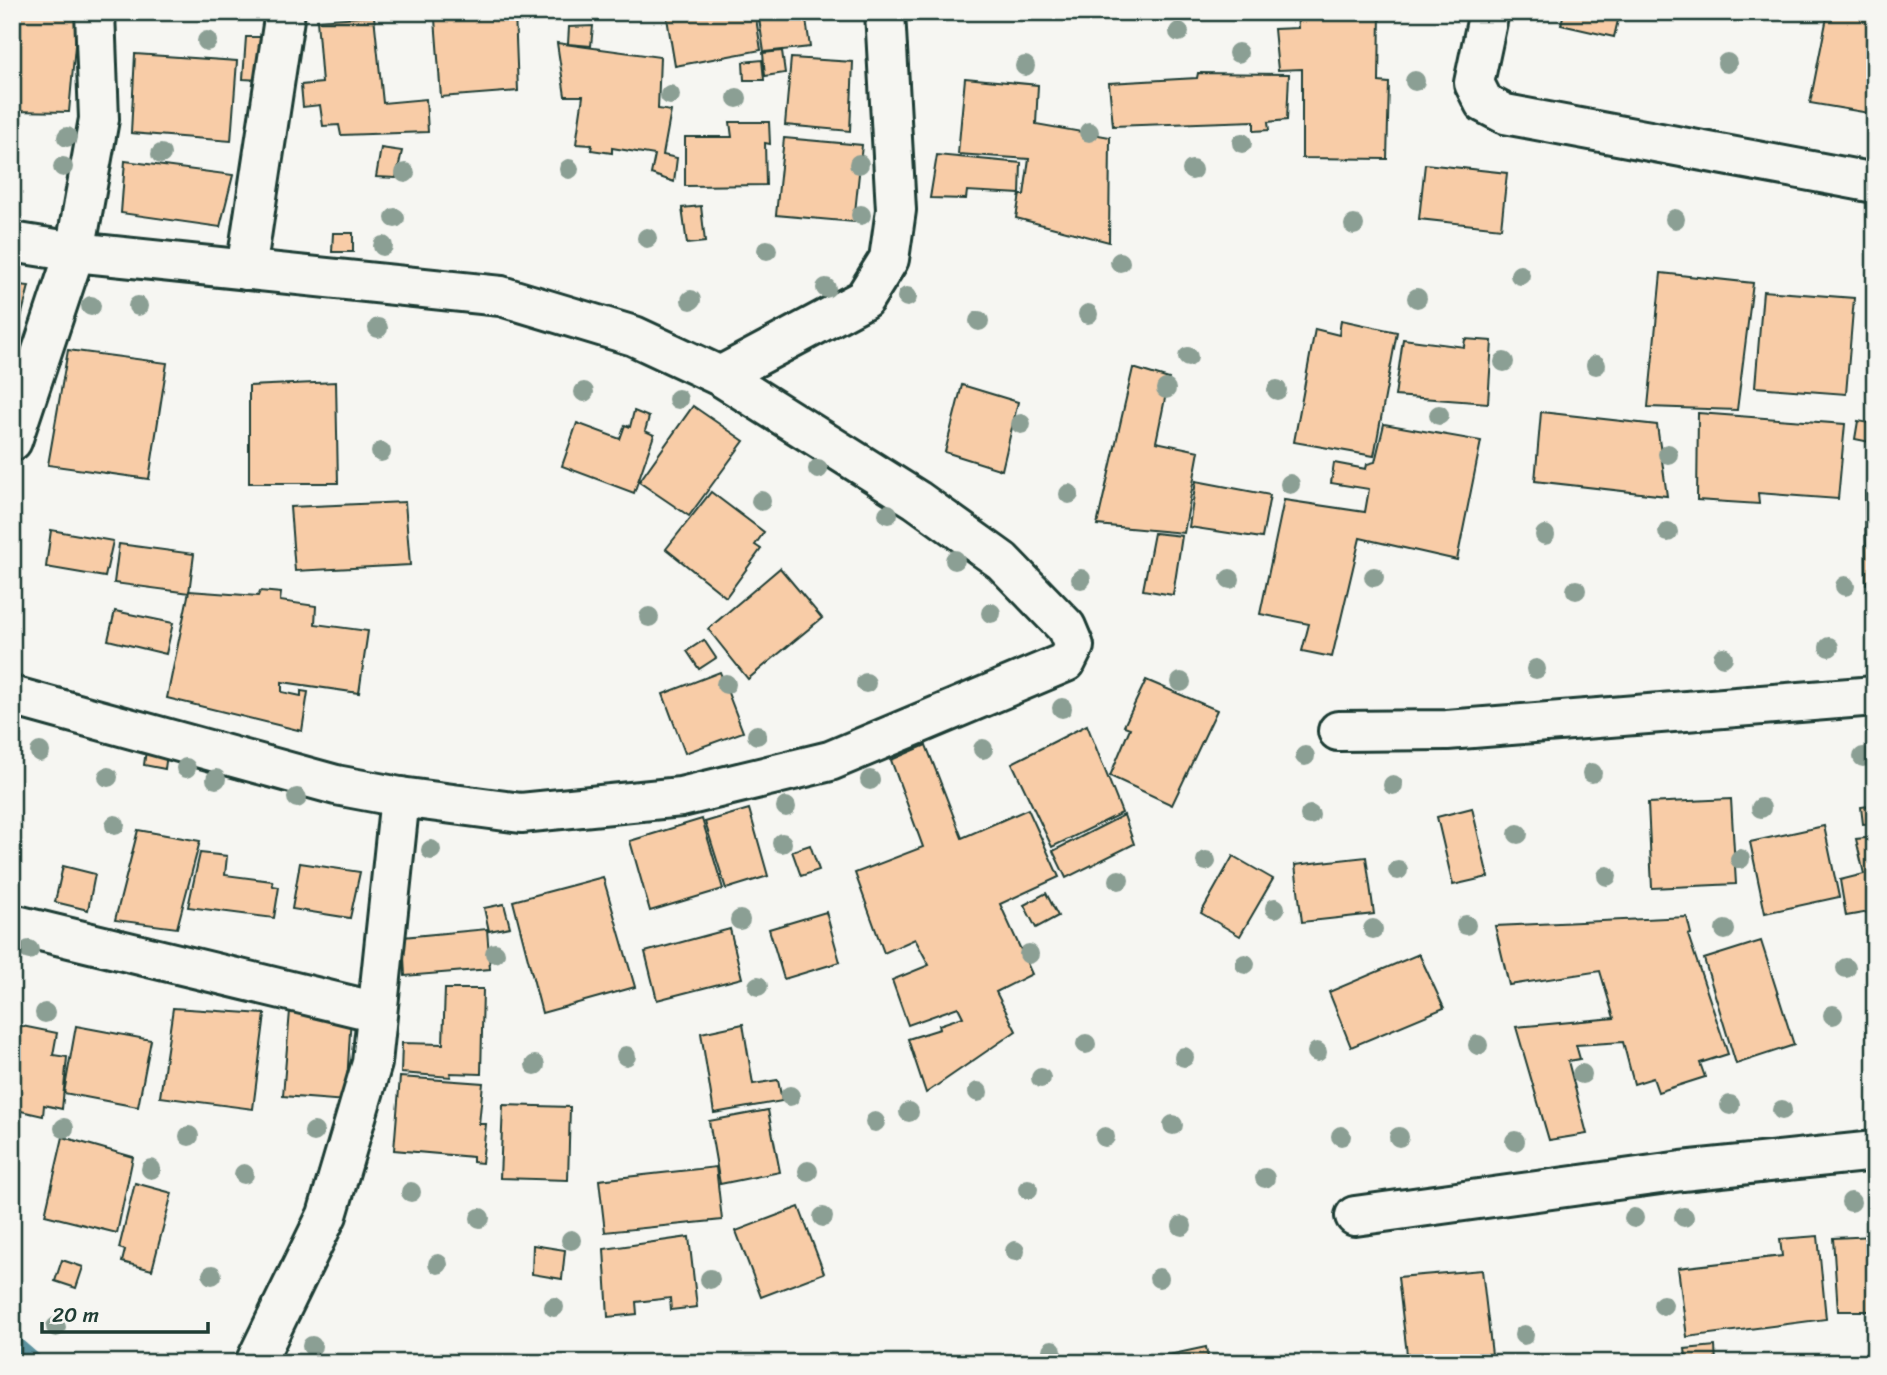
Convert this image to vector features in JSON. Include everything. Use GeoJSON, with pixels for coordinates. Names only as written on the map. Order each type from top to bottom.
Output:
{"type":"FeatureCollection","features":[{"type":"Feature","properties":{"kind":"street"},"geometry":{"type":"LineString","coordinates":[[12,441],[75,252],[99,119],[95,12]]}},
{"type":"Feature","properties":{"kind":"street"},"geometry":{"type":"LineString","coordinates":[[246,270],[285,12]]}},
{"type":"Feature","properties":{"kind":"street"},"geometry":{"type":"LineString","coordinates":[[720,376],[864,299],[889,259],[896,210],[885,12]]}},
{"type":"Feature","properties":{"kind":"street"},"geometry":{"type":"LineString","coordinates":[[1489,12],[1474,83],[1483,103],[1505,114],[1875,183]]}},
{"type":"Feature","properties":{"kind":"street"},"geometry":{"type":"LineString","coordinates":[[12,242],[75,252],[501,296],[634,336],[720,376],[917,500],[1002,561],[1072,636],[1074,646],[1066,662],[830,761],[681,797],[521,813],[400,797],[336,785],[12,696]]}},
{"type":"Feature","properties":{"kind":"street"},"geometry":{"type":"LineString","coordinates":[[1338,731],[1447,730],[1875,696]]}},
{"type":"Feature","properties":{"kind":"street"},"geometry":{"type":"LineString","coordinates":[[255,1363],[327,1216],[372,1063],[400,797]]}},
{"type":"Feature","properties":{"kind":"street"},"geometry":{"type":"LineString","coordinates":[[12,924],[377,1012]]}},
{"type":"Feature","properties":{"kind":"street"},"geometry":{"type":"LineString","coordinates":[[1355,1216],[1682,1171],[1875,1152]]}},
{"type":"Feature","properties":{"kind":"building"},"geometry":{"type":"Polygon","coordinates":[[[12,12],[78,12],[69,112],[12,111],[12,12]]]}},
{"type":"Feature","properties":{"kind":"building"},"geometry":{"type":"Polygon","coordinates":[[[515,12],[518,91],[441,97],[435,19],[515,12]]]}},
{"type":"Feature","properties":{"kind":"building"},"geometry":{"type":"Polygon","coordinates":[[[666,12],[755,12],[761,50],[675,66],[666,12]]]}},
{"type":"Feature","properties":{"kind":"building"},"geometry":{"type":"Polygon","coordinates":[[[758,12],[805,12],[810,47],[764,52],[758,12]]]}},
{"type":"Feature","properties":{"kind":"building"},"geometry":{"type":"Polygon","coordinates":[[[1297,12],[1380,12],[1379,82],[1389,83],[1387,159],[1302,158],[1302,69],[1278,70],[1274,29],[1298,28],[1297,12]]]}},
{"type":"Feature","properties":{"kind":"building"},"geometry":{"type":"Polygon","coordinates":[[[1564,12],[1620,12],[1614,37],[1561,25],[1564,12]]]}},
{"type":"Feature","properties":{"kind":"building"},"geometry":{"type":"Polygon","coordinates":[[[1690,12],[1710,12],[1709,17],[1690,12]]]}},
{"type":"Feature","properties":{"kind":"building"},"geometry":{"type":"Polygon","coordinates":[[[1828,12],[1875,12],[1875,114],[1810,103],[1828,12]]]}},
{"type":"Feature","properties":{"kind":"building"},"geometry":{"type":"Polygon","coordinates":[[[374,16],[383,103],[426,99],[428,132],[341,135],[339,125],[323,126],[320,105],[303,107],[301,85],[322,83],[317,20],[374,16]]]}},
{"type":"Feature","properties":{"kind":"building"},"geometry":{"type":"Polygon","coordinates":[[[593,26],[591,46],[568,44],[569,27],[593,26]]]}},
{"type":"Feature","properties":{"kind":"building"},"geometry":{"type":"Polygon","coordinates":[[[246,37],[263,37],[260,80],[243,79],[246,37]]]}},
{"type":"Feature","properties":{"kind":"building"},"geometry":{"type":"Polygon","coordinates":[[[557,43],[660,57],[658,109],[671,111],[663,155],[677,158],[674,182],[651,174],[655,155],[612,148],[612,153],[591,150],[592,145],[576,144],[583,96],[565,96],[557,43]]]}},
{"type":"Feature","properties":{"kind":"building"},"geometry":{"type":"Polygon","coordinates":[[[782,51],[785,73],[765,76],[763,53],[782,51]]]}},
{"type":"Feature","properties":{"kind":"building"},"geometry":{"type":"Polygon","coordinates":[[[135,54],[237,61],[231,141],[131,133],[135,54]]]}},
{"type":"Feature","properties":{"kind":"building"},"geometry":{"type":"Polygon","coordinates":[[[791,58],[853,62],[850,131],[785,125],[791,58]]]}},
{"type":"Feature","properties":{"kind":"building"},"geometry":{"type":"Polygon","coordinates":[[[762,60],[764,80],[744,80],[743,62],[762,60]]]}},
{"type":"Feature","properties":{"kind":"building"},"geometry":{"type":"Polygon","coordinates":[[[1198,73],[1289,74],[1287,120],[1268,122],[1269,130],[1254,131],[1254,121],[1113,126],[1109,83],[1197,78],[1198,73]]]}},
{"type":"Feature","properties":{"kind":"building"},"geometry":{"type":"Polygon","coordinates":[[[965,78],[1038,85],[1036,124],[1110,137],[1109,242],[1016,218],[1020,194],[967,191],[966,199],[930,198],[937,155],[1021,163],[1020,195],[1024,195],[1029,159],[958,154],[965,78]]]}},
{"type":"Feature","properties":{"kind":"building"},"geometry":{"type":"Polygon","coordinates":[[[730,122],[769,122],[770,144],[765,143],[766,185],[685,186],[685,137],[732,137],[730,122]]]}},
{"type":"Feature","properties":{"kind":"building"},"geometry":{"type":"Polygon","coordinates":[[[784,138],[862,145],[854,222],[776,215],[784,138]]]}},
{"type":"Feature","properties":{"kind":"building"},"geometry":{"type":"Polygon","coordinates":[[[381,148],[402,151],[396,178],[376,177],[381,148]]]}},
{"type":"Feature","properties":{"kind":"building"},"geometry":{"type":"Polygon","coordinates":[[[125,161],[233,175],[220,227],[121,213],[125,161]]]}},
{"type":"Feature","properties":{"kind":"building"},"geometry":{"type":"Polygon","coordinates":[[[1425,164],[1507,173],[1501,228],[1419,219],[1425,164]]]}},
{"type":"Feature","properties":{"kind":"building"},"geometry":{"type":"Polygon","coordinates":[[[701,206],[705,242],[687,244],[682,208],[701,206]]]}},
{"type":"Feature","properties":{"kind":"building"},"geometry":{"type":"Polygon","coordinates":[[[333,233],[353,233],[353,252],[332,252],[333,233]]]}},
{"type":"Feature","properties":{"kind":"building"},"geometry":{"type":"Polygon","coordinates":[[[1661,273],[1753,283],[1737,410],[1648,407],[1661,273]]]}},
{"type":"Feature","properties":{"kind":"building"},"geometry":{"type":"Polygon","coordinates":[[[12,284],[29,286],[18,329],[12,328],[12,284]]]}},
{"type":"Feature","properties":{"kind":"building"},"geometry":{"type":"Polygon","coordinates":[[[1763,291],[1854,298],[1846,394],[1755,387],[1763,291]]]}},
{"type":"Feature","properties":{"kind":"building"},"geometry":{"type":"Polygon","coordinates":[[[1341,320],[1397,332],[1374,456],[1294,442],[1315,329],[1339,335],[1341,320]]]}},
{"type":"Feature","properties":{"kind":"building"},"geometry":{"type":"Polygon","coordinates":[[[1403,339],[1464,347],[1465,339],[1492,341],[1488,403],[1395,396],[1403,339]]]}},
{"type":"Feature","properties":{"kind":"building"},"geometry":{"type":"Polygon","coordinates":[[[68,350],[167,363],[149,479],[48,465],[68,350]]]}},
{"type":"Feature","properties":{"kind":"building"},"geometry":{"type":"Polygon","coordinates":[[[1133,368],[1169,379],[1156,442],[1199,451],[1184,533],[1097,525],[1133,368]]]}},
{"type":"Feature","properties":{"kind":"building"},"geometry":{"type":"Polygon","coordinates":[[[336,382],[338,483],[249,483],[249,386],[336,382]]]}},
{"type":"Feature","properties":{"kind":"building"},"geometry":{"type":"Polygon","coordinates":[[[962,385],[1018,402],[1002,470],[945,452],[962,385]]]}},
{"type":"Feature","properties":{"kind":"building"},"geometry":{"type":"Polygon","coordinates":[[[693,406],[744,441],[689,516],[639,482],[693,406]]]}},
{"type":"Feature","properties":{"kind":"building"},"geometry":{"type":"Polygon","coordinates":[[[634,411],[649,417],[645,431],[654,435],[634,493],[562,466],[577,423],[620,439],[625,425],[630,427],[634,411]]]}},
{"type":"Feature","properties":{"kind":"building"},"geometry":{"type":"Polygon","coordinates":[[[1541,412],[1657,425],[1667,496],[1535,481],[1541,412]]]}},
{"type":"Feature","properties":{"kind":"building"},"geometry":{"type":"Polygon","coordinates":[[[1698,413],[1845,424],[1838,499],[1758,493],[1759,504],[1697,500],[1698,413]]]}},
{"type":"Feature","properties":{"kind":"building"},"geometry":{"type":"Polygon","coordinates":[[[1858,421],[1875,424],[1875,443],[1855,439],[1858,421]]]}},
{"type":"Feature","properties":{"kind":"building"},"geometry":{"type":"Polygon","coordinates":[[[1384,424],[1481,441],[1457,560],[1360,538],[1332,657],[1302,651],[1309,624],[1260,614],[1284,500],[1365,512],[1369,489],[1331,483],[1334,463],[1366,469],[1367,464],[1375,462],[1384,424]]]}},
{"type":"Feature","properties":{"kind":"building"},"geometry":{"type":"Polygon","coordinates":[[[1196,481],[1270,495],[1262,538],[1189,527],[1196,481]]]}},
{"type":"Feature","properties":{"kind":"building"},"geometry":{"type":"Polygon","coordinates":[[[1865,491],[1875,491],[1875,583],[1866,584],[1865,491]]]}},
{"type":"Feature","properties":{"kind":"building"},"geometry":{"type":"Polygon","coordinates":[[[711,492],[764,532],[755,545],[761,549],[726,597],[666,549],[711,492]]]}},
{"type":"Feature","properties":{"kind":"building"},"geometry":{"type":"Polygon","coordinates":[[[405,502],[410,565],[295,571],[290,507],[405,502]]]}},
{"type":"Feature","properties":{"kind":"building"},"geometry":{"type":"Polygon","coordinates":[[[51,530],[113,541],[105,577],[46,567],[51,530]]]}},
{"type":"Feature","properties":{"kind":"building"},"geometry":{"type":"Polygon","coordinates":[[[1154,533],[1182,536],[1173,595],[1143,590],[1154,533]]]}},
{"type":"Feature","properties":{"kind":"building"},"geometry":{"type":"Polygon","coordinates":[[[119,544],[194,554],[189,593],[114,583],[119,544]]]}},
{"type":"Feature","properties":{"kind":"building"},"geometry":{"type":"Polygon","coordinates":[[[780,568],[822,618],[748,679],[708,629],[780,568]]]}},
{"type":"Feature","properties":{"kind":"building"},"geometry":{"type":"Polygon","coordinates":[[[189,591],[258,596],[260,591],[281,593],[280,601],[316,606],[315,624],[368,631],[359,693],[282,682],[282,692],[301,696],[301,691],[308,692],[302,731],[167,698],[189,591]]]}},
{"type":"Feature","properties":{"kind":"building"},"geometry":{"type":"Polygon","coordinates":[[[115,611],[173,623],[166,654],[108,640],[115,611]]]}},
{"type":"Feature","properties":{"kind":"building"},"geometry":{"type":"Polygon","coordinates":[[[704,640],[716,658],[699,669],[687,651],[704,640]]]}},
{"type":"Feature","properties":{"kind":"building"},"geometry":{"type":"Polygon","coordinates":[[[720,672],[743,732],[685,753],[663,694],[720,672]]]}},
{"type":"Feature","properties":{"kind":"building"},"geometry":{"type":"Polygon","coordinates":[[[1146,680],[1217,710],[1172,805],[1110,776],[1130,728],[1124,726],[1146,680]]]}},
{"type":"Feature","properties":{"kind":"building"},"geometry":{"type":"Polygon","coordinates":[[[1087,725],[1122,813],[1052,847],[1012,763],[1087,725]]]}},
{"type":"Feature","properties":{"kind":"building"},"geometry":{"type":"Polygon","coordinates":[[[147,743],[168,746],[165,769],[144,765],[147,743]]]}},
{"type":"Feature","properties":{"kind":"building"},"geometry":{"type":"Polygon","coordinates":[[[926,745],[962,838],[1028,809],[1059,877],[1000,904],[1032,974],[996,992],[1016,1031],[926,1093],[908,1039],[940,1029],[939,1025],[963,1017],[958,1007],[908,1025],[892,980],[929,965],[915,939],[884,953],[855,873],[923,847],[891,760],[926,745]]]}},
{"type":"Feature","properties":{"kind":"building"},"geometry":{"type":"Polygon","coordinates":[[[1731,799],[1736,884],[1652,888],[1648,803],[1731,799]]]}},
{"type":"Feature","properties":{"kind":"building"},"geometry":{"type":"Polygon","coordinates":[[[1875,805],[1875,823],[1863,824],[1861,807],[1875,805]]]}},
{"type":"Feature","properties":{"kind":"building"},"geometry":{"type":"Polygon","coordinates":[[[1472,808],[1488,877],[1453,885],[1437,817],[1472,808]]]}},
{"type":"Feature","properties":{"kind":"building"},"geometry":{"type":"Polygon","coordinates":[[[749,809],[768,876],[726,889],[705,822],[749,809]]]}},
{"type":"Feature","properties":{"kind":"building"},"geometry":{"type":"Polygon","coordinates":[[[1124,815],[1134,844],[1066,878],[1053,851],[1124,815]]]}},
{"type":"Feature","properties":{"kind":"building"},"geometry":{"type":"Polygon","coordinates":[[[702,819],[723,889],[650,911],[630,841],[702,819]]]}},
{"type":"Feature","properties":{"kind":"building"},"geometry":{"type":"Polygon","coordinates":[[[1824,826],[1839,897],[1765,913],[1750,842],[1824,826]]]}},
{"type":"Feature","properties":{"kind":"building"},"geometry":{"type":"Polygon","coordinates":[[[138,830],[200,841],[177,928],[115,920],[138,830]]]}},
{"type":"Feature","properties":{"kind":"building"},"geometry":{"type":"Polygon","coordinates":[[[1875,837],[1875,938],[1869,912],[1846,916],[1840,880],[1864,874],[1856,839],[1875,837]]]}},
{"type":"Feature","properties":{"kind":"building"},"geometry":{"type":"Polygon","coordinates":[[[810,845],[819,870],[801,876],[792,851],[810,845]]]}},
{"type":"Feature","properties":{"kind":"building"},"geometry":{"type":"Polygon","coordinates":[[[200,853],[227,856],[225,875],[272,881],[273,886],[279,887],[274,918],[188,907],[200,853]]]}},
{"type":"Feature","properties":{"kind":"building"},"geometry":{"type":"Polygon","coordinates":[[[1233,856],[1273,879],[1240,936],[1201,913],[1233,856]]]}},
{"type":"Feature","properties":{"kind":"building"},"geometry":{"type":"Polygon","coordinates":[[[1366,857],[1374,914],[1302,922],[1295,865],[1366,857]]]}},
{"type":"Feature","properties":{"kind":"building"},"geometry":{"type":"Polygon","coordinates":[[[300,863],[360,872],[350,918],[292,909],[300,863]]]}},
{"type":"Feature","properties":{"kind":"building"},"geometry":{"type":"Polygon","coordinates":[[[63,866],[95,874],[88,910],[55,902],[63,866]]]}},
{"type":"Feature","properties":{"kind":"building"},"geometry":{"type":"Polygon","coordinates":[[[603,877],[635,987],[542,1013],[513,901],[603,877]]]}},
{"type":"Feature","properties":{"kind":"building"},"geometry":{"type":"Polygon","coordinates":[[[1046,893],[1058,916],[1036,928],[1024,905],[1046,893]]]}},
{"type":"Feature","properties":{"kind":"building"},"geometry":{"type":"Polygon","coordinates":[[[504,904],[510,927],[489,931],[484,908],[504,904]]]}},
{"type":"Feature","properties":{"kind":"building"},"geometry":{"type":"Polygon","coordinates":[[[826,912],[840,962],[784,979],[769,929],[826,912]]]}},
{"type":"Feature","properties":{"kind":"building"},"geometry":{"type":"Polygon","coordinates":[[[1687,917],[1691,934],[1688,935],[1728,1054],[1700,1063],[1705,1077],[1658,1092],[1653,1078],[1634,1084],[1623,1042],[1576,1045],[1580,1059],[1568,1061],[1587,1134],[1549,1140],[1516,1027],[1614,1018],[1600,971],[1509,985],[1495,926],[1687,917]]]}},
{"type":"Feature","properties":{"kind":"building"},"geometry":{"type":"Polygon","coordinates":[[[487,929],[490,969],[405,976],[403,937],[487,929]]]}},
{"type":"Feature","properties":{"kind":"building"},"geometry":{"type":"Polygon","coordinates":[[[730,929],[742,978],[657,1000],[645,952],[730,929]]]}},
{"type":"Feature","properties":{"kind":"building"},"geometry":{"type":"Polygon","coordinates":[[[1761,941],[1794,1045],[1736,1064],[1704,959],[1761,941]]]}},
{"type":"Feature","properties":{"kind":"building"},"geometry":{"type":"Polygon","coordinates":[[[1419,954],[1444,1008],[1351,1047],[1329,992],[1419,954]]]}},
{"type":"Feature","properties":{"kind":"building"},"geometry":{"type":"Polygon","coordinates":[[[445,989],[483,989],[481,1074],[450,1073],[451,1077],[401,1073],[402,1043],[443,1044],[445,989]]]}},
{"type":"Feature","properties":{"kind":"building"},"geometry":{"type":"Polygon","coordinates":[[[173,1008],[265,1014],[253,1109],[160,1097],[173,1008]]]}},
{"type":"Feature","properties":{"kind":"building"},"geometry":{"type":"Polygon","coordinates":[[[290,1011],[351,1014],[346,1101],[283,1096],[290,1011]]]}},
{"type":"Feature","properties":{"kind":"building"},"geometry":{"type":"Polygon","coordinates":[[[12,1024],[57,1033],[53,1055],[67,1057],[62,1109],[44,1105],[43,1116],[12,1109],[12,1024]]]}},
{"type":"Feature","properties":{"kind":"building"},"geometry":{"type":"Polygon","coordinates":[[[743,1024],[753,1084],[778,1080],[782,1101],[714,1113],[701,1033],[743,1024]]]}},
{"type":"Feature","properties":{"kind":"building"},"geometry":{"type":"Polygon","coordinates":[[[76,1026],[151,1040],[138,1107],[64,1093],[76,1026]]]}},
{"type":"Feature","properties":{"kind":"building"},"geometry":{"type":"Polygon","coordinates":[[[400,1077],[483,1083],[479,1124],[486,1124],[482,1163],[473,1162],[473,1157],[394,1150],[400,1077]]]}},
{"type":"Feature","properties":{"kind":"building"},"geometry":{"type":"Polygon","coordinates":[[[503,1105],[570,1107],[568,1180],[500,1178],[503,1105]]]}},
{"type":"Feature","properties":{"kind":"building"},"geometry":{"type":"Polygon","coordinates":[[[768,1110],[780,1172],[720,1184],[709,1121],[768,1110]]]}},
{"type":"Feature","properties":{"kind":"building"},"geometry":{"type":"Polygon","coordinates":[[[63,1137],[133,1157],[117,1233],[45,1215],[63,1137]]]}},
{"type":"Feature","properties":{"kind":"building"},"geometry":{"type":"Polygon","coordinates":[[[716,1167],[722,1220],[605,1232],[599,1180],[716,1167]]]}},
{"type":"Feature","properties":{"kind":"building"},"geometry":{"type":"Polygon","coordinates":[[[135,1183],[172,1193],[152,1270],[122,1262],[125,1250],[119,1248],[135,1183]]]}},
{"type":"Feature","properties":{"kind":"building"},"geometry":{"type":"Polygon","coordinates":[[[799,1207],[824,1273],[761,1297],[736,1231],[799,1207]]]}},
{"type":"Feature","properties":{"kind":"building"},"geometry":{"type":"Polygon","coordinates":[[[1818,1236],[1826,1319],[1687,1337],[1678,1268],[1782,1256],[1780,1239],[1818,1236]]]}},
{"type":"Feature","properties":{"kind":"building"},"geometry":{"type":"Polygon","coordinates":[[[1875,1236],[1875,1311],[1838,1311],[1833,1238],[1875,1236]]]}},
{"type":"Feature","properties":{"kind":"building"},"geometry":{"type":"Polygon","coordinates":[[[689,1237],[697,1307],[671,1310],[670,1298],[636,1302],[637,1314],[608,1317],[604,1249],[689,1237]]]}},
{"type":"Feature","properties":{"kind":"building"},"geometry":{"type":"Polygon","coordinates":[[[533,1245],[565,1250],[562,1279],[532,1274],[533,1245]]]}},
{"type":"Feature","properties":{"kind":"building"},"geometry":{"type":"Polygon","coordinates":[[[62,1260],[83,1267],[76,1288],[55,1281],[62,1260]]]}},
{"type":"Feature","properties":{"kind":"building"},"geometry":{"type":"Polygon","coordinates":[[[1482,1270],[1493,1363],[1408,1363],[1398,1277],[1482,1270]]]}},
{"type":"Feature","properties":{"kind":"building"},"geometry":{"type":"Polygon","coordinates":[[[1715,1346],[1716,1363],[1687,1363],[1685,1349],[1715,1346]]]}},
{"type":"Feature","properties":{"kind":"building"},"geometry":{"type":"Polygon","coordinates":[[[1206,1347],[1209,1363],[1165,1363],[1164,1356],[1206,1347]]]}},
{"type":"Feature","properties":{"kind":"waterway"},"geometry":{"type":"LineString","coordinates":[[12,1343],[35,1363]]}}]}
